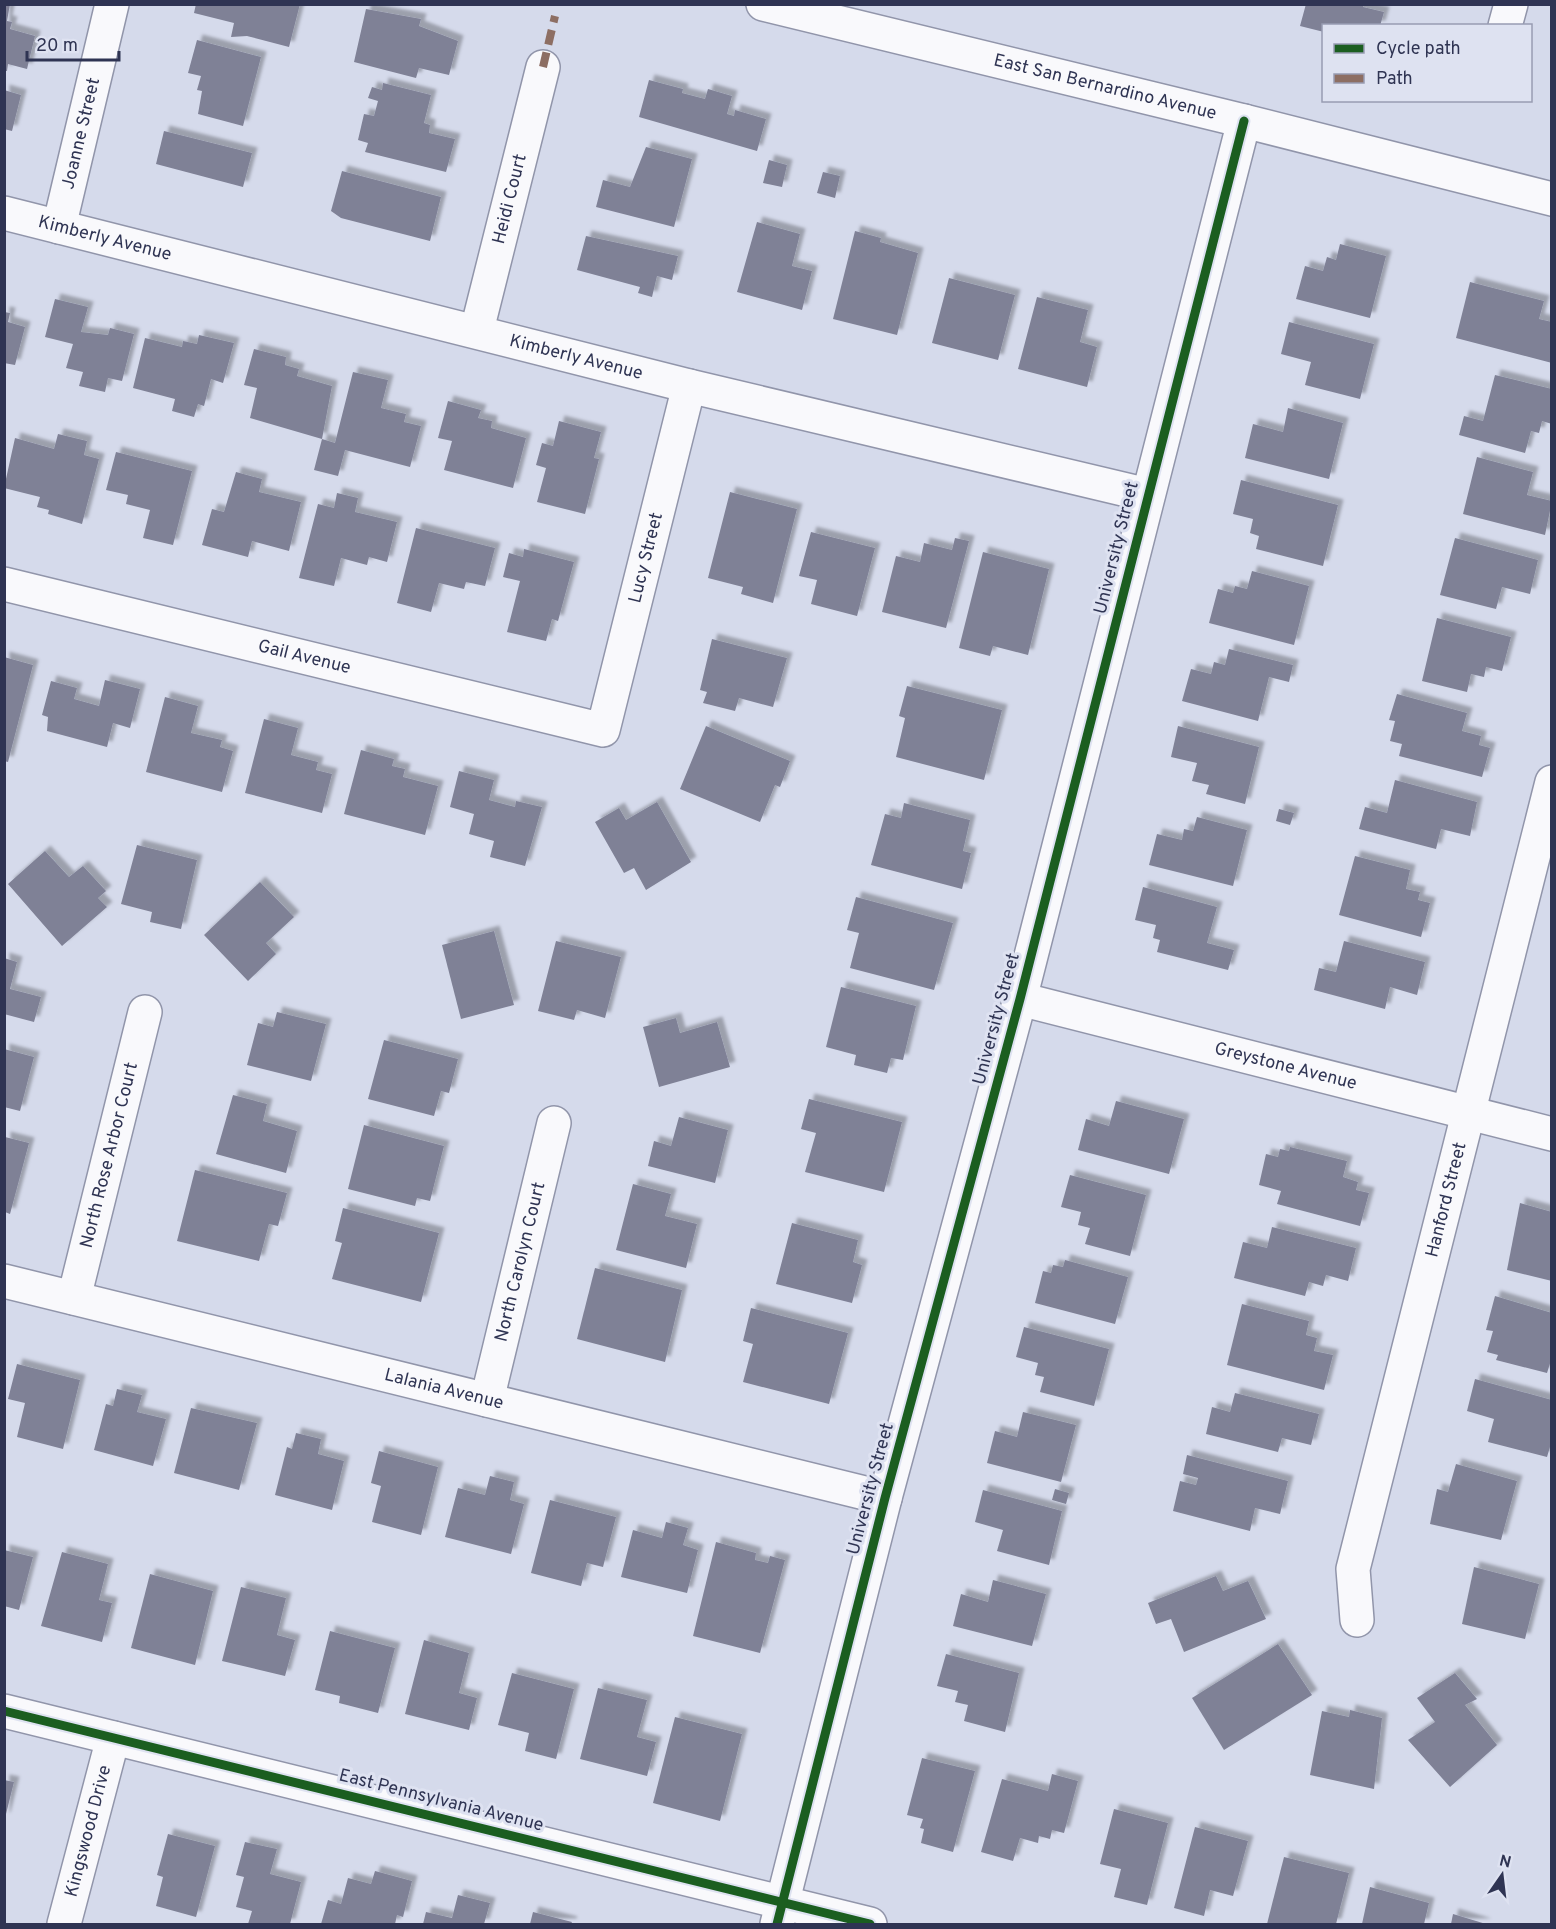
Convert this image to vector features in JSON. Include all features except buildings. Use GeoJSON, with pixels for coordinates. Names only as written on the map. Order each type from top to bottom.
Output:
{"type":"FeatureCollection","features":[{"type":"Feature","properties":{"kind":"street","name":"Joanne Street"},"geometry":{"type":"LineString","coordinates":[[59,227],[112,4]]}},
{"type":"Feature","properties":{"kind":"street","name":"East San Bernardino Avenue"},"geometry":{"type":"LineString","coordinates":[[763,4],[1244,121],[1551,199]]}},
{"type":"Feature","properties":{"kind":"street"},"geometry":{"type":"LineString","coordinates":[[1506,24],[1511,4]]}},
{"type":"Feature","properties":{"kind":"street","name":"Heidi Court"},"geometry":{"type":"LineString","coordinates":[[477,330],[543,67]]}},
{"type":"Feature","properties":{"kind":"street","name":"University Street"},"geometry":{"type":"LineString","coordinates":[[779,1914],[885,1498],[1020,999],[1244,121]]}},
{"type":"Feature","properties":{"kind":"street","name":"Kimberly Avenue"},"geometry":{"type":"LineString","coordinates":[[4,213],[477,330],[689,386],[1148,495]]}},
{"type":"Feature","properties":{"kind":"street","name":"Lucy Street"},"geometry":{"type":"LineString","coordinates":[[603,730],[689,386]]}},
{"type":"Feature","properties":{"kind":"street","name":"Gail Avenue"},"geometry":{"type":"LineString","coordinates":[[4,584],[603,730]]}},
{"type":"Feature","properties":{"kind":"street","name":"Hanford Street"},"geometry":{"type":"LineString","coordinates":[[1357,1620],[1353,1569],[1551,782]]}},
{"type":"Feature","properties":{"kind":"street","name":"Greystone Avenue"},"geometry":{"type":"LineString","coordinates":[[1020,999],[1551,1134]]}},
{"type":"Feature","properties":{"kind":"street","name":"North Rose Arbor Court"},"geometry":{"type":"LineString","coordinates":[[74,1298],[145,1012]]}},
{"type":"Feature","properties":{"kind":"street","name":"North Carolyn Court"},"geometry":{"type":"LineString","coordinates":[[487,1400],[554,1123]]}},
{"type":"Feature","properties":{"kind":"street","name":"Lalania Avenue"},"geometry":{"type":"LineString","coordinates":[[4,1281],[885,1498]]}},
{"type":"Feature","properties":{"kind":"street","name":"East Pennsylvania Avenue"},"geometry":{"type":"LineString","coordinates":[[4,1711],[779,1914],[870,1924]]}},
{"type":"Feature","properties":{"kind":"street","name":"Kingswood Drive"},"geometry":{"type":"LineString","coordinates":[[64,1924],[112,1738]]}},
{"type":"Feature","properties":{"kind":"marked path"},"geometry":{"type":"LineString","coordinates":[[543,67],[555,16]]}},
{"type":"Feature","properties":{"kind":"cycle path"},"geometry":{"type":"LineString","coordinates":[[777,1924],[885,1498],[1020,999],[1244,121]]}},
{"type":"Feature","properties":{"kind":"cycle path"},"geometry":{"type":"LineString","coordinates":[[4,1711],[870,1924]]}}]}
